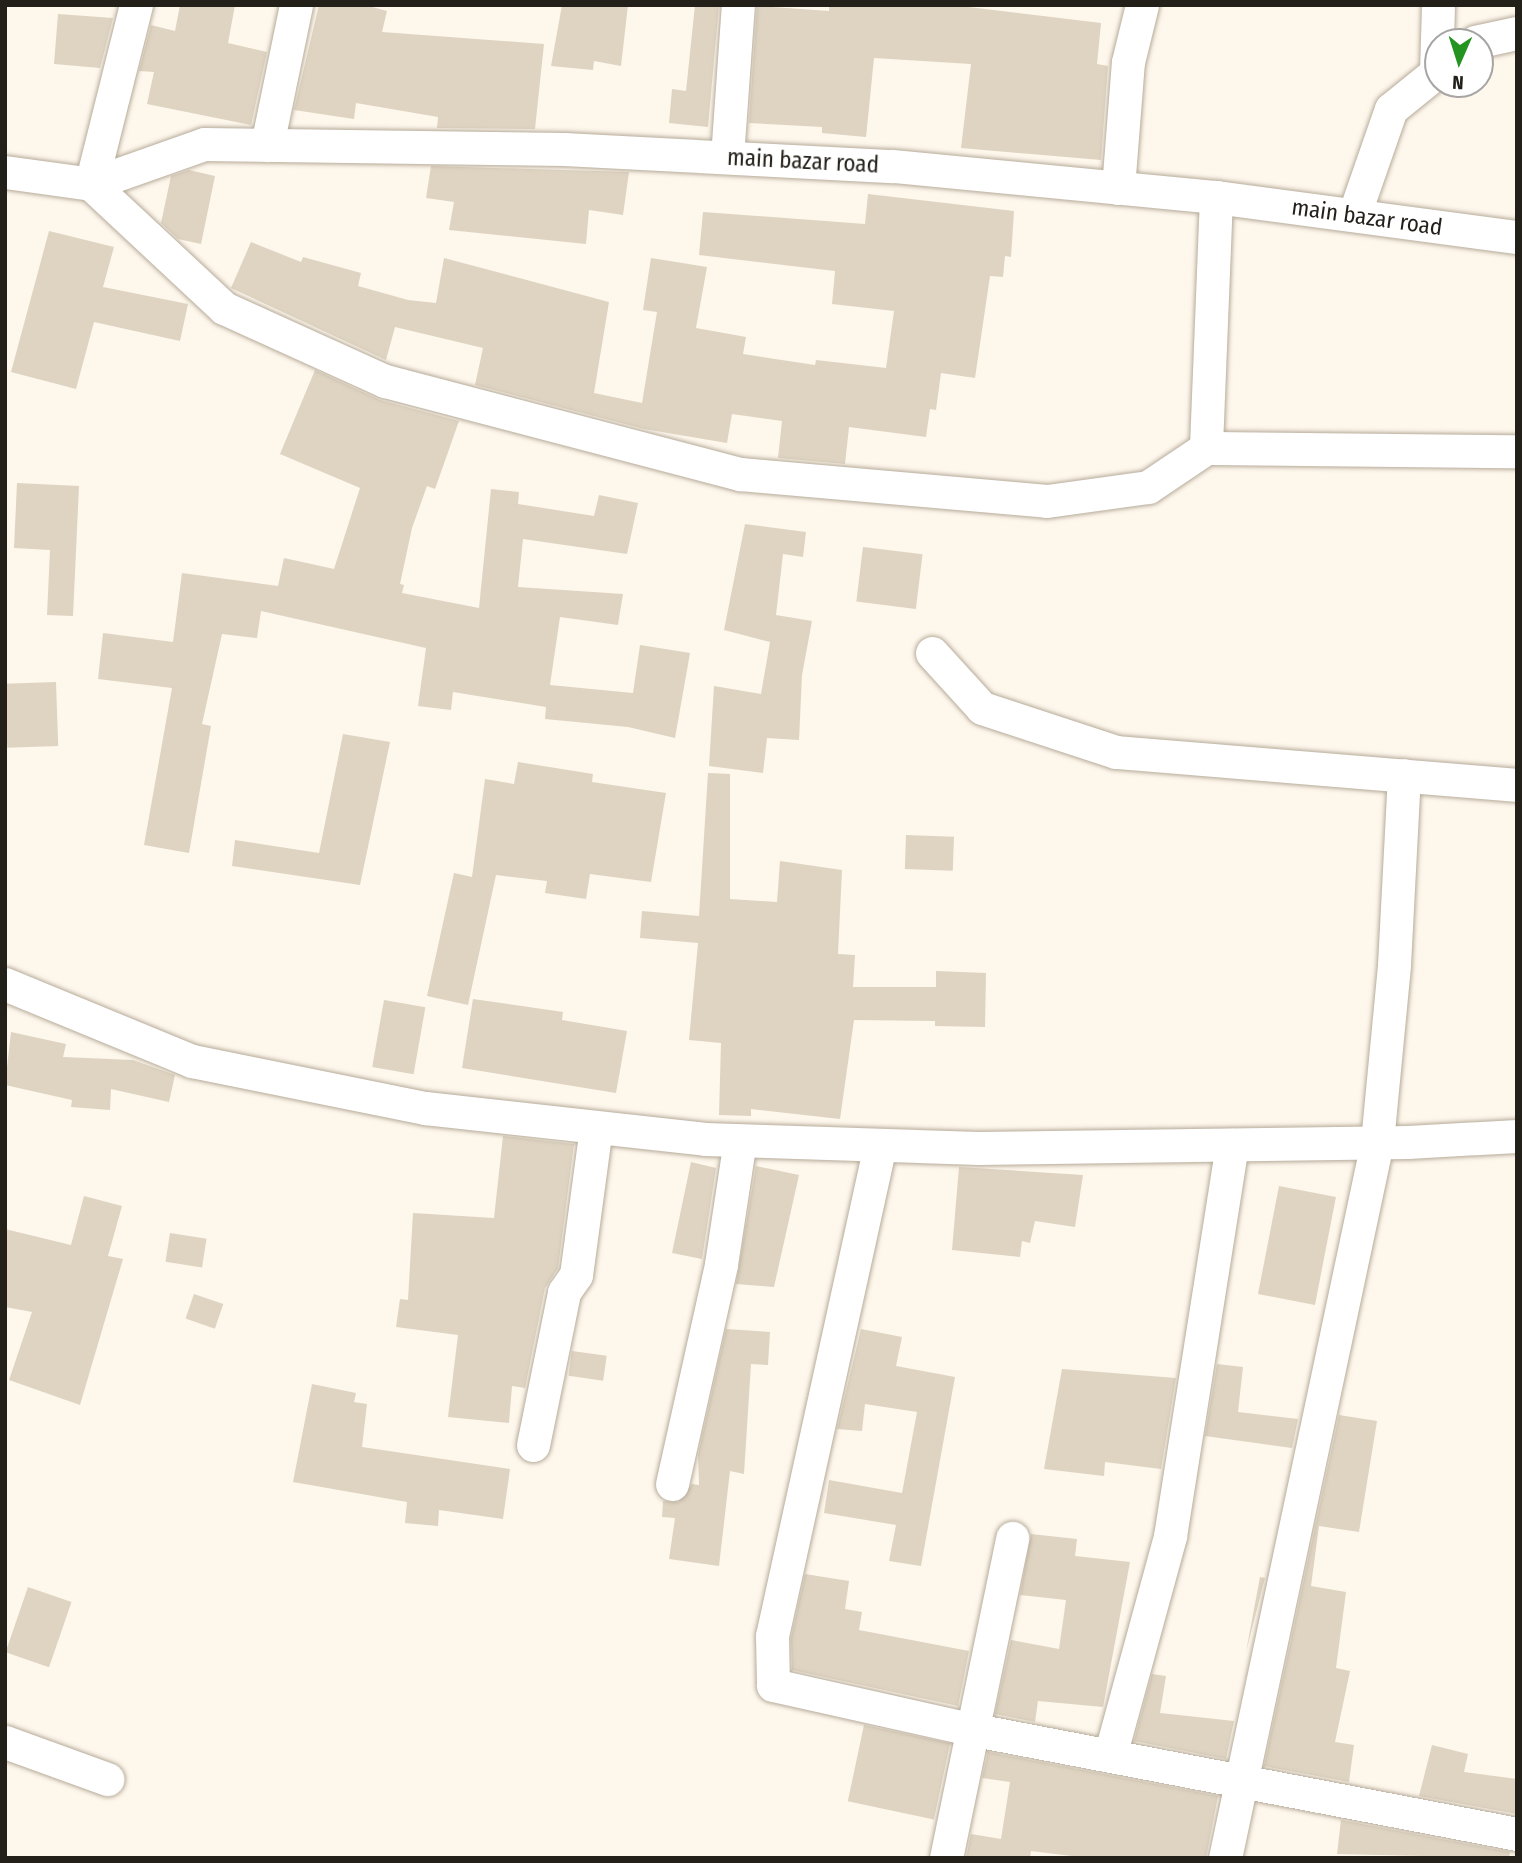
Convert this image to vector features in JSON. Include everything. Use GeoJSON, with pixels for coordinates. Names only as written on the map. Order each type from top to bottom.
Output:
{"type":"FeatureCollection","features":[{"type":"Feature","properties":{"kind":"street"},"geometry":{"type":"LineString","coordinates":[[91,184],[136,5]]}},
{"type":"Feature","properties":{"kind":"street"},"geometry":{"type":"LineString","coordinates":[[268,145],[296,5]]}},
{"type":"Feature","properties":{"kind":"street"},"geometry":{"type":"LineString","coordinates":[[727,158],[737,5]]}},
{"type":"Feature","properties":{"kind":"street"},"geometry":{"type":"LineString","coordinates":[[1118,188],[1128,62],[1142,5]]}},
{"type":"Feature","properties":{"kind":"street"},"geometry":{"type":"LineString","coordinates":[[1438,5],[1438,28]]}},
{"type":"Feature","properties":{"kind":"street"},"geometry":{"type":"LineString","coordinates":[[1494,38],[1517,33]]}},
{"type":"Feature","properties":{"kind":"street"},"geometry":{"type":"LineString","coordinates":[[1354,215],[1391,109],[1424,82]]}},
{"type":"Feature","properties":{"kind":"street","name":"main bazar road"},"geometry":{"type":"LineString","coordinates":[[91,184],[204,144],[727,158],[893,166],[1216,197],[1517,237]]}},
{"type":"Feature","properties":{"kind":"street"},"geometry":{"type":"LineString","coordinates":[[5,173],[91,184],[224,308],[384,381],[740,474],[1047,501],[1148,487],[1206,449],[1517,451]]}},
{"type":"Feature","properties":{"kind":"street"},"geometry":{"type":"LineString","coordinates":[[1206,449],[1216,197]]}},
{"type":"Feature","properties":{"kind":"street"},"geometry":{"type":"LineString","coordinates":[[932,653],[982,708],[1116,752],[1517,785]]}},
{"type":"Feature","properties":{"kind":"street"},"geometry":{"type":"LineString","coordinates":[[1225,1858],[1238,1780],[1377,1142],[1394,965],[1404,775]]}},
{"type":"Feature","properties":{"kind":"street"},"geometry":{"type":"LineString","coordinates":[[5,984],[192,1061],[425,1108],[596,1127],[740,1140],[979,1148],[1377,1142],[1517,1136]]}},
{"type":"Feature","properties":{"kind":"street"},"geometry":{"type":"LineString","coordinates":[[533,1445],[564,1293],[576,1275],[596,1127]]}},
{"type":"Feature","properties":{"kind":"street"},"geometry":{"type":"LineString","coordinates":[[672,1484],[721,1264],[740,1140]]}},
{"type":"Feature","properties":{"kind":"street"},"geometry":{"type":"LineString","coordinates":[[880,1145],[772,1636],[773,1685],[975,1730],[1111,1752],[1238,1780],[1517,1834]]}},
{"type":"Feature","properties":{"kind":"street"},"geometry":{"type":"LineString","coordinates":[[1111,1752],[1170,1536],[1232,1145]]}},
{"type":"Feature","properties":{"kind":"street"},"geometry":{"type":"LineString","coordinates":[[946,1858],[975,1730],[1012,1538]]}},
{"type":"Feature","properties":{"kind":"street"},"geometry":{"type":"LineString","coordinates":[[5,1742],[107,1779]]}},
{"type":"Feature","properties":{"kind":"building"},"geometry":{"type":"Polygon","coordinates":[[[180,5],[235,5],[228,43],[267,52],[251,125],[147,104],[154,72],[139,71],[151,25],[175,31],[180,5]]]}},
{"type":"Feature","properties":{"kind":"building"},"geometry":{"type":"Polygon","coordinates":[[[319,5],[365,5],[387,11],[382,32],[544,44],[535,129],[437,128],[438,117],[356,103],[354,119],[294,110],[319,5]]]}},
{"type":"Feature","properties":{"kind":"building"},"geometry":{"type":"Polygon","coordinates":[[[562,5],[628,5],[621,66],[594,61],[593,70],[551,66],[562,5]]]}},
{"type":"Feature","properties":{"kind":"building"},"geometry":{"type":"Polygon","coordinates":[[[695,5],[719,5],[708,127],[669,123],[672,89],[686,91],[695,5]]]}},
{"type":"Feature","properties":{"kind":"building"},"geometry":{"type":"Polygon","coordinates":[[[829,5],[952,5],[1101,23],[1097,64],[1108,66],[1101,160],[961,148],[971,64],[874,58],[866,137],[822,133],[822,127],[749,123],[757,6],[829,11],[829,5]]]}},
{"type":"Feature","properties":{"kind":"building"},"geometry":{"type":"Polygon","coordinates":[[[58,14],[113,18],[100,68],[54,64],[58,14]]]}},
{"type":"Feature","properties":{"kind":"building"},"geometry":{"type":"Polygon","coordinates":[[[431,166],[629,172],[623,215],[589,210],[586,244],[449,230],[454,202],[426,198],[431,166]]]}},
{"type":"Feature","properties":{"kind":"building"},"geometry":{"type":"Polygon","coordinates":[[[189,170],[215,176],[201,244],[178,239],[161,223],[171,176],[189,170]]]}},
{"type":"Feature","properties":{"kind":"building"},"geometry":{"type":"Polygon","coordinates":[[[868,194],[1014,211],[1011,257],[1005,256],[1003,277],[990,276],[975,378],[941,373],[936,410],[930,409],[926,437],[849,427],[845,464],[778,458],[782,421],[732,414],[727,443],[644,429],[475,385],[483,348],[395,327],[386,360],[231,288],[251,242],[301,262],[303,257],[361,273],[358,286],[408,300],[436,303],[444,258],[609,302],[594,393],[642,403],[657,312],[643,310],[651,258],[707,267],[696,328],[746,337],[743,354],[815,365],[816,360],[886,368],[894,311],[832,304],[835,271],[699,255],[703,212],[865,224],[868,194]]]}},
{"type":"Feature","properties":{"kind":"building"},"geometry":{"type":"Polygon","coordinates":[[[49,231],[114,247],[103,287],[188,304],[180,341],[94,322],[76,389],[11,372],[49,231]]]}},
{"type":"Feature","properties":{"kind":"building"},"geometry":{"type":"Polygon","coordinates":[[[315,370],[380,400],[459,421],[435,489],[427,486],[412,528],[400,584],[404,585],[402,593],[479,608],[491,489],[519,492],[518,504],[594,516],[599,495],[638,503],[627,554],[523,539],[518,587],[623,594],[618,625],[560,617],[550,685],[633,693],[640,645],[690,653],[675,738],[628,727],[545,719],[546,707],[453,692],[451,710],[418,706],[426,648],[261,611],[257,638],[222,634],[202,724],[211,726],[189,853],[144,845],[172,688],[98,679],[103,633],[173,642],[182,573],[278,586],[284,558],[334,569],[360,488],[280,454],[315,370]]]}},
{"type":"Feature","properties":{"kind":"building"},"geometry":{"type":"Polygon","coordinates":[[[17,483],[79,486],[73,616],[47,615],[50,550],[14,548],[17,483]]]}},
{"type":"Feature","properties":{"kind":"building"},"geometry":{"type":"Polygon","coordinates":[[[745,524],[806,532],[803,557],[783,554],[776,615],[812,621],[802,675],[799,740],[767,738],[763,773],[709,766],[714,686],[761,694],[770,642],[724,630],[745,524]]]}},
{"type":"Feature","properties":{"kind":"building"},"geometry":{"type":"Polygon","coordinates":[[[863,547],[923,554],[916,609],[856,602],[863,547]]]}},
{"type":"Feature","properties":{"kind":"building"},"geometry":{"type":"Polygon","coordinates":[[[56,682],[58,746],[7,748],[5,684],[56,682]]]}},
{"type":"Feature","properties":{"kind":"building"},"geometry":{"type":"Polygon","coordinates":[[[343,734],[390,742],[360,885],[232,866],[235,840],[319,853],[343,734]]]}},
{"type":"Feature","properties":{"kind":"building"},"geometry":{"type":"Polygon","coordinates":[[[518,762],[593,774],[592,782],[666,793],[651,882],[590,874],[586,899],[545,893],[547,881],[496,875],[468,1005],[427,996],[454,873],[472,877],[485,779],[514,784],[518,762]]]}},
{"type":"Feature","properties":{"kind":"building"},"geometry":{"type":"Polygon","coordinates":[[[708,773],[730,774],[730,899],[777,902],[780,861],[842,870],[838,954],[855,955],[853,987],[936,987],[936,971],[986,973],[985,1027],[935,1026],[935,1021],[854,1020],[840,1119],[751,1109],[751,1116],[719,1115],[721,1043],[689,1040],[698,943],[640,938],[642,911],[699,916],[708,773]]]}},
{"type":"Feature","properties":{"kind":"building"},"geometry":{"type":"Polygon","coordinates":[[[906,835],[954,837],[953,871],[905,869],[906,835]]]}},
{"type":"Feature","properties":{"kind":"building"},"geometry":{"type":"Polygon","coordinates":[[[473,999],[563,1012],[562,1020],[627,1031],[616,1093],[462,1068],[473,999]]]}},
{"type":"Feature","properties":{"kind":"building"},"geometry":{"type":"Polygon","coordinates":[[[384,1000],[425,1007],[414,1074],[372,1067],[384,1000]]]}},
{"type":"Feature","properties":{"kind":"building"},"geometry":{"type":"Polygon","coordinates":[[[11,1032],[66,1044],[63,1057],[133,1060],[175,1075],[169,1102],[111,1089],[110,1110],[71,1107],[72,1100],[5,1085],[11,1032]]]}},
{"type":"Feature","properties":{"kind":"building"},"geometry":{"type":"Polygon","coordinates":[[[503,1136],[574,1144],[558,1268],[545,1288],[525,1388],[512,1386],[509,1423],[448,1417],[458,1335],[396,1327],[400,1299],[408,1300],[413,1213],[494,1218],[503,1136]]]}},
{"type":"Feature","properties":{"kind":"building"},"geometry":{"type":"Polygon","coordinates":[[[691,1162],[716,1168],[702,1259],[672,1253],[691,1162]]]}},
{"type":"Feature","properties":{"kind":"building"},"geometry":{"type":"Polygon","coordinates":[[[756,1166],[799,1175],[774,1287],[736,1284],[756,1166]]]}},
{"type":"Feature","properties":{"kind":"building"},"geometry":{"type":"Polygon","coordinates":[[[959,1167],[1083,1175],[1075,1227],[1035,1221],[1030,1243],[1022,1241],[1020,1257],[952,1250],[959,1167]]]}},
{"type":"Feature","properties":{"kind":"building"},"geometry":{"type":"Polygon","coordinates":[[[1279,1186],[1336,1197],[1315,1305],[1258,1294],[1279,1186]]]}},
{"type":"Feature","properties":{"kind":"building"},"geometry":{"type":"Polygon","coordinates":[[[84,1196],[122,1206],[108,1256],[123,1259],[80,1405],[9,1380],[32,1312],[5,1307],[5,1229],[71,1245],[84,1196]]]}},
{"type":"Feature","properties":{"kind":"building"},"geometry":{"type":"Polygon","coordinates":[[[170,1233],[207,1239],[202,1267],[165,1262],[170,1233]]]}},
{"type":"Feature","properties":{"kind":"building"},"geometry":{"type":"Polygon","coordinates":[[[194,1294],[223,1304],[215,1329],[186,1319],[194,1294]]]}},
{"type":"Feature","properties":{"kind":"building"},"geometry":{"type":"Polygon","coordinates":[[[726,1329],[770,1332],[768,1365],[751,1364],[744,1474],[730,1471],[719,1566],[669,1559],[675,1518],[662,1517],[663,1501],[678,1502],[692,1484],[699,1485],[698,1455],[726,1329]]]}},
{"type":"Feature","properties":{"kind":"building"},"geometry":{"type":"Polygon","coordinates":[[[861,1329],[902,1337],[896,1366],[955,1377],[921,1566],[889,1561],[896,1525],[824,1513],[829,1480],[902,1493],[917,1412],[865,1404],[862,1431],[837,1429],[861,1329]]]}},
{"type":"Feature","properties":{"kind":"building"},"geometry":{"type":"Polygon","coordinates":[[[572,1351],[607,1356],[603,1381],[569,1376],[572,1351]]]}},
{"type":"Feature","properties":{"kind":"building"},"geometry":{"type":"Polygon","coordinates":[[[1217,1364],[1243,1367],[1238,1412],[1298,1419],[1292,1448],[1205,1436],[1217,1364]]]}},
{"type":"Feature","properties":{"kind":"building"},"geometry":{"type":"Polygon","coordinates":[[[1062,1369],[1176,1378],[1161,1469],[1105,1462],[1104,1476],[1044,1469],[1062,1369]]]}},
{"type":"Feature","properties":{"kind":"building"},"geometry":{"type":"Polygon","coordinates":[[[312,1384],[356,1393],[354,1402],[367,1404],[362,1447],[510,1469],[503,1519],[439,1510],[438,1526],[405,1523],[407,1502],[293,1482],[312,1384]]]}},
{"type":"Feature","properties":{"kind":"building"},"geometry":{"type":"Polygon","coordinates":[[[1339,1415],[1377,1421],[1359,1532],[1319,1526],[1311,1586],[1346,1592],[1336,1668],[1350,1671],[1335,1742],[1354,1745],[1349,1782],[1264,1766],[1339,1415]]]}},
{"type":"Feature","properties":{"kind":"building"},"geometry":{"type":"Polygon","coordinates":[[[1031,1534],[1077,1539],[1075,1556],[1130,1562],[1103,1707],[1038,1701],[1035,1722],[995,1714],[1011,1640],[1059,1649],[1066,1600],[1020,1595],[1031,1534]]]}},
{"type":"Feature","properties":{"kind":"building"},"geometry":{"type":"Polygon","coordinates":[[[805,1574],[849,1581],[845,1609],[862,1612],[859,1630],[969,1651],[958,1706],[792,1670],[791,1638],[805,1574]]]}},
{"type":"Feature","properties":{"kind":"building"},"geometry":{"type":"Polygon","coordinates":[[[1260,1577],[1265,1578],[1246,1652],[1260,1577]]]}},
{"type":"Feature","properties":{"kind":"building"},"geometry":{"type":"Polygon","coordinates":[[[28,1587],[71,1602],[49,1667],[6,1652],[28,1587]]]}},
{"type":"Feature","properties":{"kind":"building"},"geometry":{"type":"Polygon","coordinates":[[[1152,1674],[1166,1676],[1160,1713],[1234,1721],[1226,1759],[1134,1741],[1152,1674]]]}},
{"type":"Feature","properties":{"kind":"building"},"geometry":{"type":"Polygon","coordinates":[[[864,1725],[950,1743],[934,1820],[848,1801],[864,1725]]]}},
{"type":"Feature","properties":{"kind":"building"},"geometry":{"type":"Polygon","coordinates":[[[1432,1745],[1468,1754],[1464,1772],[1517,1779],[1517,1814],[1419,1796],[1432,1745]]]}},
{"type":"Feature","properties":{"kind":"building"},"geometry":{"type":"Polygon","coordinates":[[[988,1752],[1218,1796],[1206,1858],[1088,1858],[1031,1851],[1030,1858],[966,1858],[971,1834],[1001,1839],[1010,1782],[982,1778],[988,1752]]]}},
{"type":"Feature","properties":{"kind":"building"},"geometry":{"type":"Polygon","coordinates":[[[1341,1820],[1510,1852],[1509,1858],[1337,1854],[1341,1820]]]}}]}
